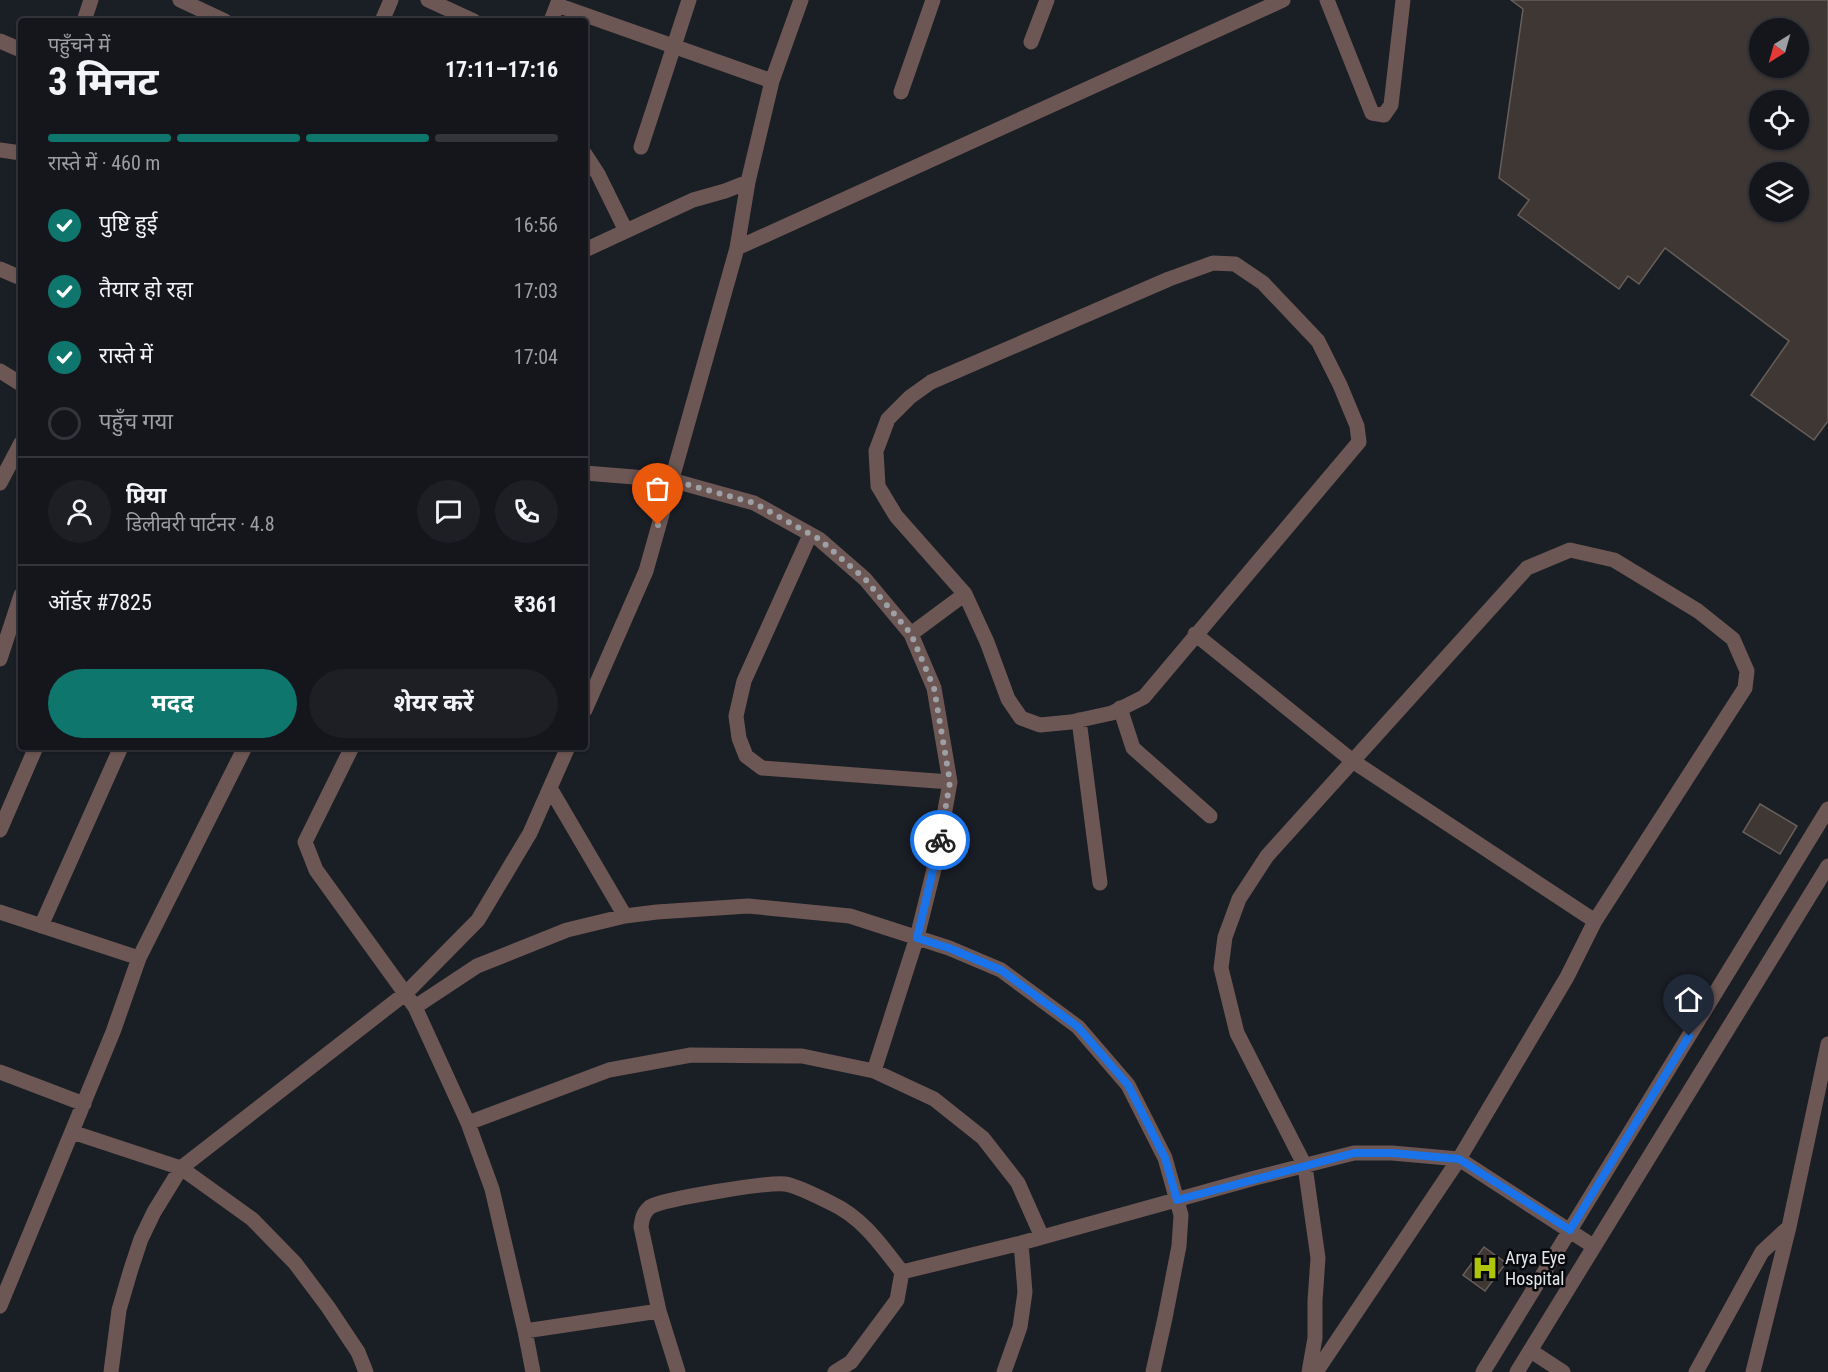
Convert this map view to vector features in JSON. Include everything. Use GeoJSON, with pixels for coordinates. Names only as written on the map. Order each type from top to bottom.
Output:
{"type":"FeatureCollection","features":[{"type":"Feature","properties":{"kind":"street"},"geometry":{"type":"LineString","coordinates":[[85,18],[91,0]]}},
{"type":"Feature","properties":{"kind":"street"},"geometry":{"type":"LineString","coordinates":[[180,0],[219,18]]}},
{"type":"Feature","properties":{"kind":"street"},"geometry":{"type":"LineString","coordinates":[[383,18],[391,0]]}},
{"type":"Feature","properties":{"kind":"street"},"geometry":{"type":"LineString","coordinates":[[428,0],[467,18]]}},
{"type":"Feature","properties":{"kind":"street"},"geometry":{"type":"LineString","coordinates":[[640,147],[689,0]]}},
{"type":"Feature","properties":{"kind":"street"},"geometry":{"type":"LineString","coordinates":[[588,703],[646,571],[737,248],[748,182],[772,81],[801,0]]}},
{"type":"Feature","properties":{"kind":"street"},"geometry":{"type":"LineString","coordinates":[[901,92],[933,0]]}},
{"type":"Feature","properties":{"kind":"street"},"geometry":{"type":"LineString","coordinates":[[1031,42],[1047,0]]}},
{"type":"Feature","properties":{"kind":"street"},"geometry":{"type":"LineString","coordinates":[[737,248],[1283,0]]}},
{"type":"Feature","properties":{"kind":"street"},"geometry":{"type":"LineString","coordinates":[[1327,0],[1372,112],[1384,115],[1391,105],[1403,0]]}},
{"type":"Feature","properties":{"kind":"street"},"geometry":{"type":"LineString","coordinates":[[552,18],[558,3],[772,81]]}},
{"type":"Feature","properties":{"kind":"street"},"geometry":{"type":"LineString","coordinates":[[0,41],[18,49]]}},
{"type":"Feature","properties":{"kind":"street"},"geometry":{"type":"LineString","coordinates":[[0,150],[18,153]]}},
{"type":"Feature","properties":{"kind":"street"},"geometry":{"type":"LineString","coordinates":[[588,159],[626,231]]}},
{"type":"Feature","properties":{"kind":"street"},"geometry":{"type":"LineString","coordinates":[[588,249],[693,200],[748,182]]}},
{"type":"Feature","properties":{"kind":"street"},"geometry":{"type":"LineString","coordinates":[[1213,263],[1235,264],[1263,283],[1318,341],[1357,426],[1359,442],[1144,697],[1112,712],[1079,720],[1040,725],[1021,718],[1008,699],[987,642],[964,594],[896,516],[878,486],[876,451],[888,419],[910,397],[931,382],[1169,279],[1213,263]]}},
{"type":"Feature","properties":{"kind":"street"},"geometry":{"type":"LineString","coordinates":[[0,269],[18,277]]}},
{"type":"Feature","properties":{"kind":"street"},"geometry":{"type":"LineString","coordinates":[[0,371],[18,382]]}},
{"type":"Feature","properties":{"kind":"street"},"geometry":{"type":"LineString","coordinates":[[0,483],[18,449]]}},
{"type":"Feature","properties":{"kind":"street"},"geometry":{"type":"LineString","coordinates":[[588,473],[671,480],[754,503],[819,539],[865,579],[911,634],[934,688],[950,782],[936,861],[917,938],[874,1071]]}},
{"type":"Feature","properties":{"kind":"street"},"geometry":{"type":"LineString","coordinates":[[810,534],[744,681],[736,716],[738,738],[746,756],[762,768],[950,782]]}},
{"type":"Feature","properties":{"kind":"street"},"geometry":{"type":"LineString","coordinates":[[1309,1372],[1315,1338],[1318,1258],[1305,1166],[1238,1034],[1221,968],[1225,937],[1239,899],[1267,856],[1527,568],[1570,550],[1614,560],[1698,611],[1733,639],[1747,672],[1744,688],[1595,921],[1567,977],[1459,1159],[1316,1372]]}},
{"type":"Feature","properties":{"kind":"street"},"geometry":{"type":"LineString","coordinates":[[911,634],[964,594]]}},
{"type":"Feature","properties":{"kind":"street"},"geometry":{"type":"LineString","coordinates":[[0,659],[18,604]]}},
{"type":"Feature","properties":{"kind":"street"},"geometry":{"type":"LineString","coordinates":[[1196,634],[1354,762],[1595,921]]}},
{"type":"Feature","properties":{"kind":"street"},"geometry":{"type":"LineString","coordinates":[[1120,708],[1133,748],[1210,816]]}},
{"type":"Feature","properties":{"kind":"street"},"geometry":{"type":"LineString","coordinates":[[1079,720],[1100,883]]}},
{"type":"Feature","properties":{"kind":"street"},"geometry":{"type":"LineString","coordinates":[[0,830],[6,798],[34,750]]}},
{"type":"Feature","properties":{"kind":"street"},"geometry":{"type":"LineString","coordinates":[[41,926],[120,750]]}},
{"type":"Feature","properties":{"kind":"street"},"geometry":{"type":"LineString","coordinates":[[0,1306],[3,1290],[113,1032],[139,958],[243,750]]}},
{"type":"Feature","properties":{"kind":"street"},"geometry":{"type":"LineString","coordinates":[[351,750],[305,842],[316,870],[415,1007],[468,1123],[492,1189],[525,1331],[528,1372]]}},
{"type":"Feature","properties":{"kind":"street"},"geometry":{"type":"LineString","coordinates":[[111,1372],[119,1310],[141,1239],[154,1212],[181,1168],[406,993],[478,920],[530,833],[567,750]]}},
{"type":"Feature","properties":{"kind":"street"},"geometry":{"type":"LineString","coordinates":[[550,788],[625,916]]}},
{"type":"Feature","properties":{"kind":"street"},"geometry":{"type":"LineString","coordinates":[[1483,1372],[1828,809]]}},
{"type":"Feature","properties":{"kind":"street"},"geometry":{"type":"LineString","coordinates":[[1517,1372],[1828,866]]}},
{"type":"Feature","properties":{"kind":"street"},"geometry":{"type":"LineString","coordinates":[[415,1007],[477,966],[567,930],[625,916],[748,906],[850,916],[949,948],[1001,970],[1078,1027],[1128,1085],[1165,1158],[1181,1215],[1179,1246],[1153,1372]]}},
{"type":"Feature","properties":{"kind":"street"},"geometry":{"type":"LineString","coordinates":[[0,912],[139,958]]}},
{"type":"Feature","properties":{"kind":"street"},"geometry":{"type":"LineString","coordinates":[[1754,1372],[1789,1227],[1828,1044]]}},
{"type":"Feature","properties":{"kind":"street"},"geometry":{"type":"LineString","coordinates":[[468,1123],[609,1070],[691,1054],[802,1056],[874,1071],[934,1099],[983,1138],[1018,1184],[1042,1237]]}},
{"type":"Feature","properties":{"kind":"street"},"geometry":{"type":"LineString","coordinates":[[0,1072],[84,1104]]}},
{"type":"Feature","properties":{"kind":"street"},"geometry":{"type":"LineString","coordinates":[[72,1132],[181,1168],[252,1219],[295,1263],[358,1352],[366,1372]]}},
{"type":"Feature","properties":{"kind":"street"},"geometry":{"type":"LineString","coordinates":[[902,1272],[1021,1243],[1354,1153],[1392,1153],[1459,1159],[1593,1246]]}},
{"type":"Feature","properties":{"kind":"street"},"geometry":{"type":"LineString","coordinates":[[678,1372],[659,1311],[641,1227],[643,1214],[661,1202],[733,1189],[785,1184],[833,1203],[868,1228],[902,1272],[897,1300],[851,1362],[835,1372]]}},
{"type":"Feature","properties":{"kind":"street"},"geometry":{"type":"LineString","coordinates":[[1696,1372],[1762,1252],[1789,1227]]}},
{"type":"Feature","properties":{"kind":"street"},"geometry":{"type":"LineString","coordinates":[[1004,1372],[1020,1327],[1025,1292],[1021,1243]]}},
{"type":"Feature","properties":{"kind":"street"},"geometry":{"type":"LineString","coordinates":[[525,1331],[659,1311]]}},
{"type":"Feature","properties":{"kind":"street"},"geometry":{"type":"LineString","coordinates":[[1531,1352],[1563,1372]]}},
{"type":"Feature","properties":{"kind":"building"},"geometry":{"type":"Polygon","coordinates":[[[1511,0],[1828,0],[1828,421],[1814,440],[1751,395],[1789,341],[1665,248],[1639,284],[1628,276],[1619,289],[1518,215],[1529,200],[1499,178],[1523,9],[1511,0]]]}},
{"type":"Feature","properties":{"kind":"building"},"geometry":{"type":"Polygon","coordinates":[[[1760,804],[1797,826],[1780,854],[1743,832],[1760,804]]]}},
{"type":"Feature","properties":{"kind":"building"},"geometry":{"type":"Polygon","coordinates":[[[1484,1247],[1506,1263],[1485,1291],[1463,1275],[1484,1247]]]}},
{"type":"Feature","properties":{"kind":"way so far"},"geometry":{"type":"LineString","coordinates":[[658,525],[671,480],[754,503],[819,539],[865,579],[911,634],[934,688],[950,782],[940,840]]}},
{"type":"Feature","properties":{"kind":"place","name":"Arya Eye Hospital"},"geometry":{"type":"Point","coordinates":[1485,1268]}},
{"type":"Feature","properties":{"kind":"route"},"geometry":{"type":"LineString","coordinates":[[940,840],[917,938],[949,948],[1001,970],[1078,1027],[1128,1085],[1165,1158],[1177,1200],[1354,1153],[1392,1153],[1459,1159],[1570,1230],[1689,1036]]}}]}
